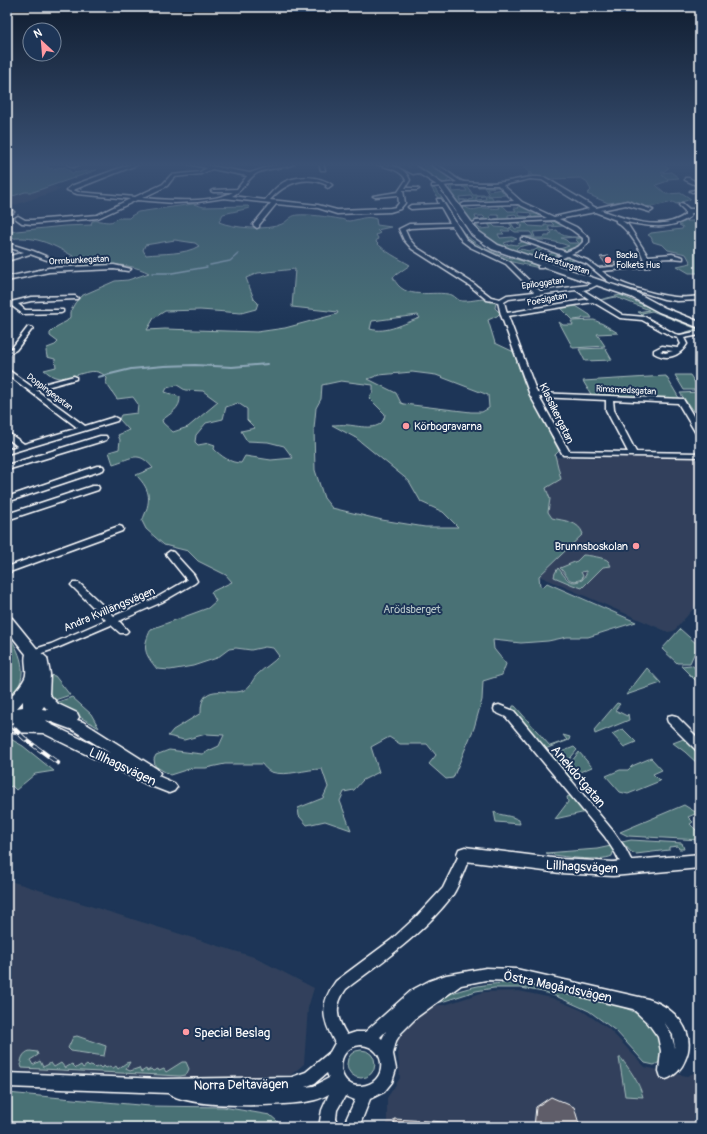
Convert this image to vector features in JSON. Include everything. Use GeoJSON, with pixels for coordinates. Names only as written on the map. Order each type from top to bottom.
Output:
{"type":"FeatureCollection","features":[{"type":"Feature","properties":{"kind":"street"},"geometry":{"type":"LineString","coordinates":[[18,218],[24,222],[32,222],[95,217]]}},
{"type":"Feature","properties":{"kind":"street"},"geometry":{"type":"LineString","coordinates":[[257,226],[256,225],[263,217]]}},
{"type":"Feature","properties":{"kind":"street"},"geometry":{"type":"LineString","coordinates":[[449,217],[464,240],[472,246],[508,263],[539,293]]}},
{"type":"Feature","properties":{"kind":"street","name":"Litteraturgatan"},"geometry":{"type":"LineString","coordinates":[[456,217],[466,232],[477,241],[497,252],[597,283],[700,325]]}},
{"type":"Feature","properties":{"kind":"street"},"geometry":{"type":"LineString","coordinates":[[543,266],[584,246],[587,239],[581,232],[549,217]]}},
{"type":"Feature","properties":{"kind":"street"},"geometry":{"type":"LineString","coordinates":[[476,224],[553,219],[563,217]]}},
{"type":"Feature","properties":{"kind":"street"},"geometry":{"type":"LineString","coordinates":[[597,270],[645,267],[648,265],[647,258],[626,226],[610,217]]}},
{"type":"Feature","properties":{"kind":"street"},"geometry":{"type":"LineString","coordinates":[[614,217],[636,223],[658,224],[681,220],[686,217]]}},
{"type":"Feature","properties":{"kind":"street","name":"Epiloggatan"},"geometry":{"type":"LineString","coordinates":[[453,224],[409,226],[402,229],[407,240],[414,248],[489,299],[501,300],[507,297],[576,288],[597,283]]}},
{"type":"Feature","properties":{"kind":"street"},"geometry":{"type":"LineString","coordinates":[[523,239],[590,264],[607,279],[664,297],[677,299],[700,298]]}},
{"type":"Feature","properties":{"kind":"street"},"geometry":{"type":"LineString","coordinates":[[7,245],[47,258]]}},
{"type":"Feature","properties":{"kind":"street"},"geometry":{"type":"LineString","coordinates":[[7,259],[31,252]]}},
{"type":"Feature","properties":{"kind":"street"},"geometry":{"type":"LineString","coordinates":[[647,258],[672,256],[681,258]]}},
{"type":"Feature","properties":{"kind":"street","name":"Ormbunkegatan"},"geometry":{"type":"LineString","coordinates":[[7,279],[49,270],[113,267],[128,269]]}},
{"type":"Feature","properties":{"kind":"street"},"geometry":{"type":"LineString","coordinates":[[576,288],[592,300],[622,318],[643,318],[673,335],[680,337],[699,335]]}},
{"type":"Feature","properties":{"kind":"street"},"geometry":{"type":"LineString","coordinates":[[10,304],[32,299],[75,298]]}},
{"type":"Feature","properties":{"kind":"street","name":"Klassikergatan"},"geometry":{"type":"LineString","coordinates":[[501,300],[504,315],[534,395],[566,453],[700,455]]}},
{"type":"Feature","properties":{"kind":"street","name":"Poesigatan"},"geometry":{"type":"LineString","coordinates":[[504,315],[592,300]]}},
{"type":"Feature","properties":{"kind":"street"},"geometry":{"type":"LineString","coordinates":[[10,304],[23,312],[61,311]]}},
{"type":"Feature","properties":{"kind":"street"},"geometry":{"type":"LineString","coordinates":[[7,353],[14,349],[30,328]]}},
{"type":"Feature","properties":{"kind":"street"},"geometry":{"type":"LineString","coordinates":[[680,337],[684,344],[680,350]]}},
{"type":"Feature","properties":{"kind":"street","name":"Doppingegatan"},"geometry":{"type":"LineString","coordinates":[[7,371],[83,428]]}},
{"type":"Feature","properties":{"kind":"street"},"geometry":{"type":"LineString","coordinates":[[7,381],[16,378]]}},
{"type":"Feature","properties":{"kind":"street"},"geometry":{"type":"LineString","coordinates":[[31,389],[74,378]]}},
{"type":"Feature","properties":{"kind":"street","name":"Rimsmedsgatan"},"geometry":{"type":"LineString","coordinates":[[534,395],[680,401],[700,433]]}},
{"type":"Feature","properties":{"kind":"street"},"geometry":{"type":"LineString","coordinates":[[608,398],[610,410],[633,454]]}},
{"type":"Feature","properties":{"kind":"street"},"geometry":{"type":"LineString","coordinates":[[7,452],[114,419]]}},
{"type":"Feature","properties":{"kind":"street"},"geometry":{"type":"LineString","coordinates":[[7,434],[23,447]]}},
{"type":"Feature","properties":{"kind":"street"},"geometry":{"type":"LineString","coordinates":[[7,468],[103,438]]}},
{"type":"Feature","properties":{"kind":"street"},"geometry":{"type":"LineString","coordinates":[[7,500],[100,468]]}},
{"type":"Feature","properties":{"kind":"street"},"geometry":{"type":"LineString","coordinates":[[7,517],[95,488]]}},
{"type":"Feature","properties":{"kind":"street"},"geometry":{"type":"LineString","coordinates":[[7,570],[119,529]]}},
{"type":"Feature","properties":{"kind":"street","name":"Andra Kvillängsvägen"},"geometry":{"type":"LineString","coordinates":[[33,653],[169,596],[192,581],[191,577],[170,554]]}},
{"type":"Feature","properties":{"kind":"street"},"geometry":{"type":"LineString","coordinates":[[76,585],[123,631]]}},
{"type":"Feature","properties":{"kind":"street"},"geometry":{"type":"LineString","coordinates":[[7,621],[33,653],[40,658],[43,668],[44,674],[42,695],[39,703],[32,713]]}},
{"type":"Feature","properties":{"kind":"street"},"geometry":{"type":"LineString","coordinates":[[32,713],[29,704],[33,674],[30,660],[33,653]]}},
{"type":"Feature","properties":{"kind":"street"},"geometry":{"type":"LineString","coordinates":[[7,709],[18,698],[33,674]]}},
{"type":"Feature","properties":{"kind":"street","name":"Lillhagsvägen"},"geometry":{"type":"LineString","coordinates":[[42,695],[53,707],[75,719],[78,726]]}},
{"type":"Feature","properties":{"kind":"street","name":"Anekdotgatan"},"geometry":{"type":"LineString","coordinates":[[499,709],[510,714],[590,811],[616,843],[629,868]]}},
{"type":"Feature","properties":{"kind":"street","name":"Lillhagsvägen"},"geometry":{"type":"LineString","coordinates":[[8,723],[32,713],[52,716],[68,724],[78,726],[152,773],[169,787],[151,780],[45,728],[35,720],[32,713]]}},
{"type":"Feature","properties":{"kind":"street"},"geometry":{"type":"LineString","coordinates":[[672,719],[700,747]]}},
{"type":"Feature","properties":{"kind":"street","name":"Lillhagsvägen"},"geometry":{"type":"LineString","coordinates":[[8,723],[45,728]]}},
{"type":"Feature","properties":{"kind":"street"},"geometry":{"type":"LineString","coordinates":[[344,1044],[331,1020],[330,1012],[336,991],[341,985],[396,944],[422,920],[448,891],[465,854]]}},
{"type":"Feature","properties":{"kind":"street","name":"Lillhagsvägen"},"geometry":{"type":"LineString","coordinates":[[465,854],[560,866],[613,868],[629,868],[700,861]]}},
{"type":"Feature","properties":{"kind":"street","name":"Östra Magårdsvägen"},"geometry":{"type":"LineString","coordinates":[[368,1039],[377,1029],[417,994],[434,985],[446,981],[486,974],[516,975],[635,1003],[662,1011],[675,1023],[680,1031],[682,1041],[682,1053],[677,1061],[666,1072],[669,1050],[665,1037],[659,1026],[649,1014],[635,1003]]}},
{"type":"Feature","properties":{"kind":"street","name":"Östra Magårdsvägen"},"geometry":{"type":"LineString","coordinates":[[386,1053],[390,1039],[404,1020],[422,1004],[443,992],[458,980]]}},
{"type":"Feature","properties":{"kind":"street"},"geometry":{"type":"LineString","coordinates":[[355,1039],[368,1039],[379,1044],[386,1053],[389,1067],[386,1078],[379,1086],[366,1092],[353,1091],[341,1084],[334,1070],[335,1057],[338,1050],[344,1044],[355,1039]]}},
{"type":"Feature","properties":{"kind":"street","name":"Norra Deltavägen"},"geometry":{"type":"LineString","coordinates":[[7,1080],[163,1086],[292,1084],[310,1078],[335,1057]]}},
{"type":"Feature","properties":{"kind":"street"},"geometry":{"type":"LineString","coordinates":[[327,1127],[327,1115],[333,1098],[341,1084]]}},
{"type":"Feature","properties":{"kind":"street","name":"Norra Deltavägen"},"geometry":{"type":"LineString","coordinates":[[163,1086],[197,1095],[257,1098],[315,1093],[341,1084]]}},
{"type":"Feature","properties":{"kind":"street"},"geometry":{"type":"LineString","coordinates":[[353,1127],[352,1122],[366,1092]]}},
{"type":"Feature","properties":{"kind":"shaded area","name":"Brunnsboskolan"},"geometry":{"type":"Polygon","coordinates":[[[555,457],[700,458],[700,601],[674,631],[668,632],[539,576],[583,534],[572,522],[552,518],[548,512],[550,499],[546,488],[561,476],[555,457]]]}},
{"type":"Feature","properties":{"kind":"shaded area"},"geometry":{"type":"Polygon","coordinates":[[[7,880],[254,957],[314,988],[308,1008],[304,1064],[291,1075],[213,1079],[14,1071],[7,1069],[7,880]]]}},
{"type":"Feature","properties":{"kind":"shaded area"},"geometry":{"type":"Polygon","coordinates":[[[519,991],[552,998],[581,1010],[609,1029],[645,1067],[687,1076],[700,1070],[700,1127],[387,1127],[387,1098],[400,1078],[397,1041],[418,1015],[432,1005],[445,1005],[484,992],[519,991]]]}},
{"type":"Feature","properties":{"kind":"green space","name":"Arödsberget"},"geometry":{"type":"Polygon","coordinates":[[[222,217],[219,222],[225,224],[259,228],[282,224],[292,217],[326,217],[346,221],[372,218],[376,219],[377,225],[391,227],[377,230],[380,233],[376,235],[378,238],[376,242],[388,252],[410,265],[393,277],[398,285],[404,290],[411,293],[420,294],[452,295],[461,301],[488,299],[496,303],[495,308],[500,313],[488,320],[495,343],[514,352],[524,383],[559,451],[555,455],[561,479],[546,488],[550,499],[548,512],[552,518],[575,524],[583,534],[539,576],[540,586],[543,587],[547,583],[636,622],[588,637],[567,637],[548,641],[521,643],[493,640],[494,649],[506,664],[502,675],[483,681],[482,700],[474,728],[453,778],[446,779],[429,764],[436,755],[427,744],[400,744],[389,737],[371,747],[379,772],[363,780],[354,790],[344,792],[340,801],[351,830],[325,821],[307,825],[299,816],[298,808],[323,798],[328,787],[322,769],[283,774],[270,771],[262,764],[225,764],[206,768],[192,768],[170,775],[155,766],[154,759],[156,755],[169,750],[202,754],[219,746],[224,735],[206,734],[184,740],[168,736],[173,730],[201,713],[202,702],[206,696],[211,693],[233,692],[246,689],[263,669],[279,656],[273,648],[265,647],[251,650],[236,648],[229,649],[217,658],[193,666],[170,670],[157,669],[149,659],[146,650],[146,641],[151,629],[208,608],[216,601],[211,592],[232,582],[226,575],[198,561],[188,551],[164,545],[146,529],[142,521],[147,508],[148,496],[145,486],[136,475],[153,468],[148,462],[139,457],[130,458],[113,464],[109,452],[119,449],[120,440],[118,435],[129,430],[119,419],[121,415],[137,413],[138,404],[133,397],[117,399],[106,383],[107,378],[101,373],[89,372],[62,378],[51,375],[44,370],[56,367],[55,359],[47,357],[47,348],[58,342],[50,336],[50,333],[56,327],[67,321],[75,303],[81,296],[115,281],[128,280],[149,273],[130,266],[119,265],[67,266],[64,261],[73,256],[42,241],[25,238],[7,239],[7,232],[64,226],[91,225],[92,221],[112,222],[117,218],[222,217]],[[175,240],[145,245],[143,250],[146,255],[187,251],[199,246],[195,243],[175,240]],[[295,269],[258,273],[246,278],[254,299],[258,303],[256,309],[241,313],[200,310],[165,311],[154,318],[147,330],[165,329],[257,332],[285,328],[337,314],[338,312],[292,307],[295,269]],[[418,315],[372,321],[370,329],[383,330],[420,318],[418,315]],[[412,372],[379,375],[368,379],[396,393],[401,403],[404,404],[471,412],[482,412],[489,408],[488,395],[436,375],[412,372]],[[341,381],[322,385],[321,399],[316,408],[314,429],[315,470],[324,498],[332,508],[382,520],[425,527],[458,527],[443,512],[421,502],[409,481],[356,438],[332,425],[370,427],[380,424],[385,414],[369,398],[373,392],[373,385],[341,381]],[[177,385],[167,388],[165,392],[180,397],[177,408],[162,420],[163,423],[173,432],[188,427],[218,402],[203,391],[185,390],[177,385]],[[238,403],[226,407],[223,419],[206,423],[196,435],[195,442],[198,445],[209,443],[215,445],[214,449],[226,459],[237,463],[241,463],[245,456],[271,460],[293,458],[284,446],[268,442],[247,441],[241,431],[255,428],[247,420],[247,409],[238,403]]]}},
{"type":"Feature","properties":{"kind":"green space"},"geometry":{"type":"Polygon","coordinates":[[[451,217],[453,217],[467,236],[487,249],[497,254],[553,271],[508,261],[471,244],[466,240],[451,217]]]}},
{"type":"Feature","properties":{"kind":"green space"},"geometry":{"type":"Polygon","coordinates":[[[468,217],[475,217],[476,219],[480,219],[483,222],[475,223],[480,229],[491,228],[488,224],[492,224],[495,227],[508,228],[510,231],[501,231],[504,234],[498,234],[500,238],[512,237],[517,239],[504,243],[506,245],[516,245],[524,241],[532,244],[518,247],[516,249],[517,250],[521,249],[531,251],[544,248],[538,253],[545,256],[555,252],[558,255],[545,260],[538,260],[498,246],[477,231],[468,217]]]}},
{"type":"Feature","properties":{"kind":"green space"},"geometry":{"type":"Polygon","coordinates":[[[484,217],[490,217],[495,222],[484,221],[481,219],[485,218],[484,217]]]}},
{"type":"Feature","properties":{"kind":"green space"},"geometry":{"type":"Polygon","coordinates":[[[499,217],[514,218],[515,221],[507,221],[503,219],[504,221],[496,222],[494,219],[500,218],[499,217]]]}},
{"type":"Feature","properties":{"kind":"green space"},"geometry":{"type":"Polygon","coordinates":[[[517,217],[544,217],[546,218],[536,217],[517,220],[517,217]]]}},
{"type":"Feature","properties":{"kind":"green space"},"geometry":{"type":"Polygon","coordinates":[[[696,219],[700,219],[700,273],[689,273],[677,266],[691,263],[686,254],[668,250],[663,245],[653,242],[651,237],[648,235],[651,233],[682,229],[683,227],[679,225],[694,221],[696,219]]]}},
{"type":"Feature","properties":{"kind":"green space"},"geometry":{"type":"Polygon","coordinates":[[[554,221],[569,228],[563,226],[548,227],[550,231],[533,232],[535,237],[523,238],[522,237],[533,236],[530,232],[515,232],[509,228],[512,227],[509,223],[511,223],[515,229],[522,228],[521,226],[523,226],[517,223],[526,223],[529,226],[544,227],[544,225],[554,225],[551,222],[545,222],[554,221]]]}},
{"type":"Feature","properties":{"kind":"green space"},"geometry":{"type":"Polygon","coordinates":[[[557,230],[565,236],[582,237],[561,238],[569,243],[579,243],[575,239],[582,238],[581,244],[566,251],[556,250],[569,246],[564,244],[544,240],[528,240],[530,238],[544,238],[544,236],[550,236],[549,234],[552,233],[550,231],[557,230]]]}},
{"type":"Feature","properties":{"kind":"green space"},"geometry":{"type":"Polygon","coordinates":[[[566,258],[573,258],[574,260],[570,263],[587,270],[590,274],[572,272],[555,264],[566,258]]]}},
{"type":"Feature","properties":{"kind":"green space"},"geometry":{"type":"Polygon","coordinates":[[[620,295],[696,328],[699,330],[683,335],[678,334],[697,329],[652,311],[642,313],[643,315],[638,312],[649,310],[616,297],[595,301],[620,295]]]}},
{"type":"Feature","properties":{"kind":"green space"},"geometry":{"type":"Polygon","coordinates":[[[576,306],[592,318],[573,320],[560,307],[564,308],[576,306]]]}},
{"type":"Feature","properties":{"kind":"green space"},"geometry":{"type":"Polygon","coordinates":[[[594,320],[618,333],[597,334],[605,346],[573,348],[559,322],[563,325],[573,325],[571,321],[594,320]]]}},
{"type":"Feature","properties":{"kind":"green space"},"geometry":{"type":"Polygon","coordinates":[[[605,348],[612,360],[585,361],[579,349],[605,348]]]}},
{"type":"Feature","properties":{"kind":"green space"},"geometry":{"type":"Polygon","coordinates":[[[675,375],[690,375],[700,390],[684,390],[675,375]]]}},
{"type":"Feature","properties":{"kind":"green space"},"geometry":{"type":"Polygon","coordinates":[[[666,376],[679,398],[678,400],[592,396],[583,381],[666,376]]]}},
{"type":"Feature","properties":{"kind":"green space"},"geometry":{"type":"Polygon","coordinates":[[[700,392],[700,411],[693,411],[680,393],[700,392]]]}},
{"type":"Feature","properties":{"kind":"green space"},"geometry":{"type":"Polygon","coordinates":[[[583,555],[607,560],[611,566],[603,567],[582,588],[554,577],[558,568],[570,581],[577,582],[582,580],[586,575],[586,571],[581,572],[583,576],[582,579],[573,581],[568,578],[560,568],[577,561],[583,555]]]}},
{"type":"Feature","properties":{"kind":"green space"},"geometry":{"type":"Polygon","coordinates":[[[680,629],[698,645],[690,663],[677,663],[662,649],[680,629]]]}},
{"type":"Feature","properties":{"kind":"green space"},"geometry":{"type":"Polygon","coordinates":[[[7,633],[17,650],[22,668],[22,676],[15,693],[7,700],[7,633]]]}},
{"type":"Feature","properties":{"kind":"green space"},"geometry":{"type":"Polygon","coordinates":[[[691,665],[700,671],[700,685],[681,666],[691,665]]]}},
{"type":"Feature","properties":{"kind":"green space"},"geometry":{"type":"Polygon","coordinates":[[[647,668],[661,683],[626,695],[647,668]]]}},
{"type":"Feature","properties":{"kind":"green space"},"geometry":{"type":"Polygon","coordinates":[[[49,675],[55,676],[70,695],[55,700],[51,699],[47,690],[49,675]]]}},
{"type":"Feature","properties":{"kind":"green space"},"geometry":{"type":"Polygon","coordinates":[[[72,697],[91,714],[99,728],[59,705],[58,702],[72,697]]]}},
{"type":"Feature","properties":{"kind":"green space"},"geometry":{"type":"Polygon","coordinates":[[[617,703],[620,704],[615,710],[627,716],[628,714],[629,720],[595,734],[594,730],[617,703]]]}},
{"type":"Feature","properties":{"kind":"green space"},"geometry":{"type":"Polygon","coordinates":[[[513,706],[515,706],[550,746],[567,740],[563,735],[570,737],[569,740],[545,749],[512,710],[513,706]]]}},
{"type":"Feature","properties":{"kind":"green space"},"geometry":{"type":"Polygon","coordinates":[[[623,729],[636,742],[624,747],[612,734],[623,729]]]}},
{"type":"Feature","properties":{"kind":"green space"},"geometry":{"type":"Polygon","coordinates":[[[7,737],[23,746],[54,771],[35,774],[16,790],[12,786],[7,788],[7,737]]]}},
{"type":"Feature","properties":{"kind":"green space"},"geometry":{"type":"Polygon","coordinates":[[[686,738],[700,752],[700,765],[673,743],[686,738]]]}},
{"type":"Feature","properties":{"kind":"green space"},"geometry":{"type":"Polygon","coordinates":[[[574,747],[577,750],[561,769],[551,756],[574,747]]]}},
{"type":"Feature","properties":{"kind":"green space"},"geometry":{"type":"Polygon","coordinates":[[[579,752],[592,767],[575,774],[578,778],[572,780],[564,771],[579,752]]]}},
{"type":"Feature","properties":{"kind":"green space"},"geometry":{"type":"Polygon","coordinates":[[[651,758],[662,770],[653,774],[660,781],[628,794],[620,792],[606,776],[620,770],[628,770],[632,766],[651,758]]]}},
{"type":"Feature","properties":{"kind":"green space"},"geometry":{"type":"Polygon","coordinates":[[[572,796],[586,812],[555,819],[568,802],[567,797],[572,796]]]}},
{"type":"Feature","properties":{"kind":"green space"},"geometry":{"type":"Polygon","coordinates":[[[684,805],[697,813],[688,817],[693,822],[690,824],[696,830],[700,829],[700,840],[628,836],[620,832],[684,805]]]}},
{"type":"Feature","properties":{"kind":"green space"},"geometry":{"type":"Polygon","coordinates":[[[494,812],[516,818],[519,820],[520,824],[496,822],[494,812]]]}},
{"type":"Feature","properties":{"kind":"green space"},"geometry":{"type":"Polygon","coordinates":[[[631,840],[682,843],[684,849],[679,849],[678,846],[669,847],[669,850],[636,854],[631,852],[622,842],[631,840]]]}},
{"type":"Feature","properties":{"kind":"green space"},"geometry":{"type":"Polygon","coordinates":[[[611,846],[614,849],[612,856],[598,859],[560,856],[546,853],[597,849],[611,846]]]}},
{"type":"Feature","properties":{"kind":"green space"},"geometry":{"type":"Polygon","coordinates":[[[506,983],[550,989],[617,1005],[630,1010],[643,1019],[654,1031],[661,1046],[660,1062],[654,1065],[645,1063],[616,1031],[589,1011],[543,992],[521,988],[494,988],[476,991],[435,1004],[433,1002],[442,997],[469,988],[506,983]]]}},
{"type":"Feature","properties":{"kind":"green space"},"geometry":{"type":"Polygon","coordinates":[[[77,1036],[106,1046],[104,1056],[71,1051],[68,1048],[73,1037],[77,1036]]]}},
{"type":"Feature","properties":{"kind":"green space"},"geometry":{"type":"Polygon","coordinates":[[[361,1050],[371,1054],[375,1064],[371,1074],[361,1078],[351,1074],[347,1064],[351,1054],[361,1050]]]}},
{"type":"Feature","properties":{"kind":"green space"},"geometry":{"type":"Polygon","coordinates":[[[30,1051],[37,1052],[38,1055],[30,1060],[33,1065],[40,1061],[43,1067],[51,1063],[54,1067],[61,1063],[65,1068],[72,1064],[76,1068],[81,1065],[83,1068],[87,1065],[89,1067],[92,1065],[95,1068],[99,1066],[101,1068],[104,1066],[106,1068],[110,1066],[112,1069],[116,1066],[118,1069],[130,1062],[126,1069],[130,1071],[139,1068],[141,1072],[146,1069],[147,1071],[151,1069],[153,1071],[158,1069],[159,1071],[164,1069],[166,1072],[182,1062],[186,1062],[189,1069],[186,1075],[180,1076],[22,1068],[22,1057],[25,1053],[30,1051]]]}},
{"type":"Feature","properties":{"kind":"green space"},"geometry":{"type":"Polygon","coordinates":[[[619,1058],[621,1058],[634,1076],[643,1097],[625,1096],[619,1058]]]}},
{"type":"Feature","properties":{"kind":"green space"},"geometry":{"type":"Polygon","coordinates":[[[7,1093],[150,1106],[223,1107],[270,1115],[284,1127],[7,1127],[7,1093]]]}},
{"type":"Feature","properties":{"kind":"building","name":"Backa Folkets Hus"},"geometry":{"type":"Polygon","coordinates":[[[609,256],[616,263],[614,263],[616,265],[608,266],[600,257],[609,256]]]}},
{"type":"Feature","properties":{"kind":"building"},"geometry":{"type":"Polygon","coordinates":[[[551,1097],[574,1107],[580,1127],[534,1127],[536,1107],[551,1097]]]}},
{"type":"Feature","properties":{"kind":"building"},"geometry":{"type":"Polygon","coordinates":[[[394,1119],[446,1122],[445,1127],[394,1127],[394,1119]]]}},
{"type":"Feature","properties":{"kind":"waterway"},"geometry":{"type":"LineString","coordinates":[[210,265],[230,261],[238,254]]}},
{"type":"Feature","properties":{"kind":"waterway"},"geometry":{"type":"LineString","coordinates":[[152,273],[172,273],[207,267]]}},
{"type":"Feature","properties":{"kind":"waterway"},"geometry":{"type":"LineString","coordinates":[[98,377],[131,369],[164,366],[195,365],[232,367],[268,364]]}},
{"type":"Feature","properties":{"kind":"railway"},"geometry":{"type":"LineString","coordinates":[[7,722],[25,739],[58,763]]}},
{"type":"Feature","properties":{"kind":"place","name":"Backa Folkets Hus"},"geometry":{"type":"Point","coordinates":[608,260]}},
{"type":"Feature","properties":{"kind":"place","name":"Körbogravarna"},"geometry":{"type":"Point","coordinates":[406,426]}},
{"type":"Feature","properties":{"kind":"place","name":"Brunnsboskolan"},"geometry":{"type":"Point","coordinates":[636,546]}},
{"type":"Feature","properties":{"kind":"place","name":"Special Beslag"},"geometry":{"type":"Point","coordinates":[186,1032]}}]}
